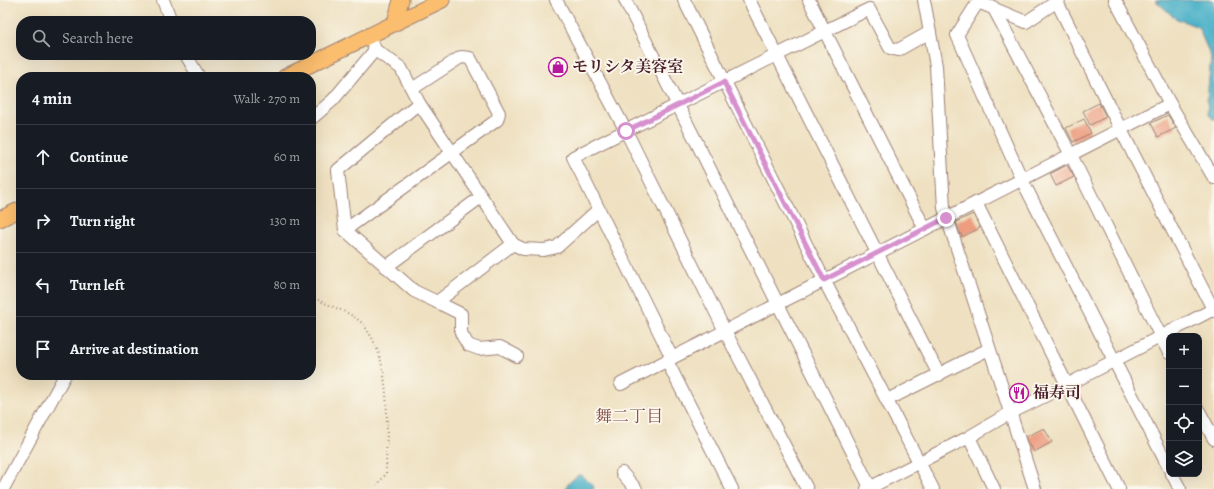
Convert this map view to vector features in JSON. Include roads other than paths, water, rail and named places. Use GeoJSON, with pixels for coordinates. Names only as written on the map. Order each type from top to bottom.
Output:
{"type":"FeatureCollection","features":[{"type":"Feature","properties":{"kind":"main road"},"geometry":{"type":"LineString","coordinates":[[395,22],[400,0]]}},
{"type":"Feature","properties":{"kind":"main road"},"geometry":{"type":"LineString","coordinates":[[295,72],[442,0]]}},
{"type":"Feature","properties":{"kind":"main road"},"geometry":{"type":"LineString","coordinates":[[0,219],[16,211]]}},
{"type":"Feature","properties":{"kind":"street"},"geometry":{"type":"LineString","coordinates":[[163,0],[169,16]]}},
{"type":"Feature","properties":{"kind":"street"},"geometry":{"type":"LineString","coordinates":[[556,0],[626,131],[725,332],[807,489]]}},
{"type":"Feature","properties":{"kind":"street"},"geometry":{"type":"LineString","coordinates":[[625,0],[869,488],[968,437],[1010,413],[1068,385],[1114,361],[1160,336],[1214,310],[1120,130],[1058,1],[1026,22],[978,2],[957,35],[1022,180],[1114,361],[1166,462]]}},
{"type":"Feature","properties":{"kind":"street"},"geometry":{"type":"LineString","coordinates":[[684,0],[824,280],[933,489]]}},
{"type":"Feature","properties":{"kind":"street"},"geometry":{"type":"LineString","coordinates":[[748,0],[939,375]]}},
{"type":"Feature","properties":{"kind":"street"},"geometry":{"type":"LineString","coordinates":[[809,0],[925,229]]}},
{"type":"Feature","properties":{"kind":"street"},"geometry":{"type":"LineString","coordinates":[[924,0],[936,66],[944,208],[946,218],[1035,489]]}},
{"type":"Feature","properties":{"kind":"street"},"geometry":{"type":"LineString","coordinates":[[1115,0],[1170,104],[1214,178]]}},
{"type":"Feature","properties":{"kind":"street"},"geometry":{"type":"LineString","coordinates":[[732,489],[573,157],[825,32],[867,5],[890,48],[898,50],[930,32]]}},
{"type":"Feature","properties":{"kind":"street"},"geometry":{"type":"LineString","coordinates":[[994,8],[1071,155],[1166,347]]}},
{"type":"Feature","properties":{"kind":"street"},"geometry":{"type":"LineString","coordinates":[[370,35],[375,50],[401,68],[419,103],[513,244],[524,249],[544,250],[557,247],[598,210]]}},
{"type":"Feature","properties":{"kind":"street"},"geometry":{"type":"LineString","coordinates":[[316,115],[333,100],[375,50]]}},
{"type":"Feature","properties":{"kind":"street"},"geometry":{"type":"LineString","coordinates":[[345,230],[497,120],[499,113],[470,58],[461,58],[412,89]]}},
{"type":"Feature","properties":{"kind":"street"},"geometry":{"type":"LineString","coordinates":[[189,60],[197,72]]}},
{"type":"Feature","properties":{"kind":"street"},"geometry":{"type":"LineString","coordinates":[[419,103],[338,170],[345,230],[386,268],[414,291],[461,314],[461,333],[468,344],[480,349],[500,347],[517,356]]}},
{"type":"Feature","properties":{"kind":"street"},"geometry":{"type":"LineString","coordinates":[[621,384],[1170,104]]}},
{"type":"Feature","properties":{"kind":"street"},"geometry":{"type":"LineString","coordinates":[[386,268],[481,197]]}},
{"type":"Feature","properties":{"kind":"street"},"geometry":{"type":"LineString","coordinates":[[976,203],[1036,326],[1068,385],[1119,489]]}},
{"type":"Feature","properties":{"kind":"street"},"geometry":{"type":"LineString","coordinates":[[437,302],[513,244]]}},
{"type":"Feature","properties":{"kind":"street"},"geometry":{"type":"LineString","coordinates":[[887,400],[989,349]]}},
{"type":"Feature","properties":{"kind":"street"},"geometry":{"type":"LineString","coordinates":[[3,489],[62,380]]}},
{"type":"Feature","properties":{"kind":"street"},"geometry":{"type":"LineString","coordinates":[[1202,416],[1214,439]]}},
{"type":"Feature","properties":{"kind":"street"},"geometry":{"type":"LineString","coordinates":[[968,437],[994,489]]}},
{"type":"Feature","properties":{"kind":"street"},"geometry":{"type":"LineString","coordinates":[[622,473],[636,489]]}},
{"type":"Feature","properties":{"kind":"street"},"geometry":{"type":"LineString","coordinates":[[1174,477],[1180,489]]}},
{"type":"Feature","properties":{"kind":"water"},"geometry":{"type":"Polygon","coordinates":[[[1155,0],[1214,0],[1214,120],[1208,114],[1207,99],[1211,57],[1198,27],[1175,18],[1155,0]]]}},
{"type":"Feature","properties":{"kind":"water"},"geometry":{"type":"Polygon","coordinates":[[[579,474],[593,485],[594,489],[565,489],[579,474]]]}},
{"type":"Feature","properties":{"kind":"place","name":"モリシタ美容室"},"geometry":{"type":"Point","coordinates":[558,67]}},
{"type":"Feature","properties":{"kind":"place","name":"福寿司"},"geometry":{"type":"Point","coordinates":[1019,393]}},
{"type":"Feature","properties":{"kind":"district","name":"舞二丁目"},"geometry":{"type":"Point","coordinates":[629,416]}}]}
